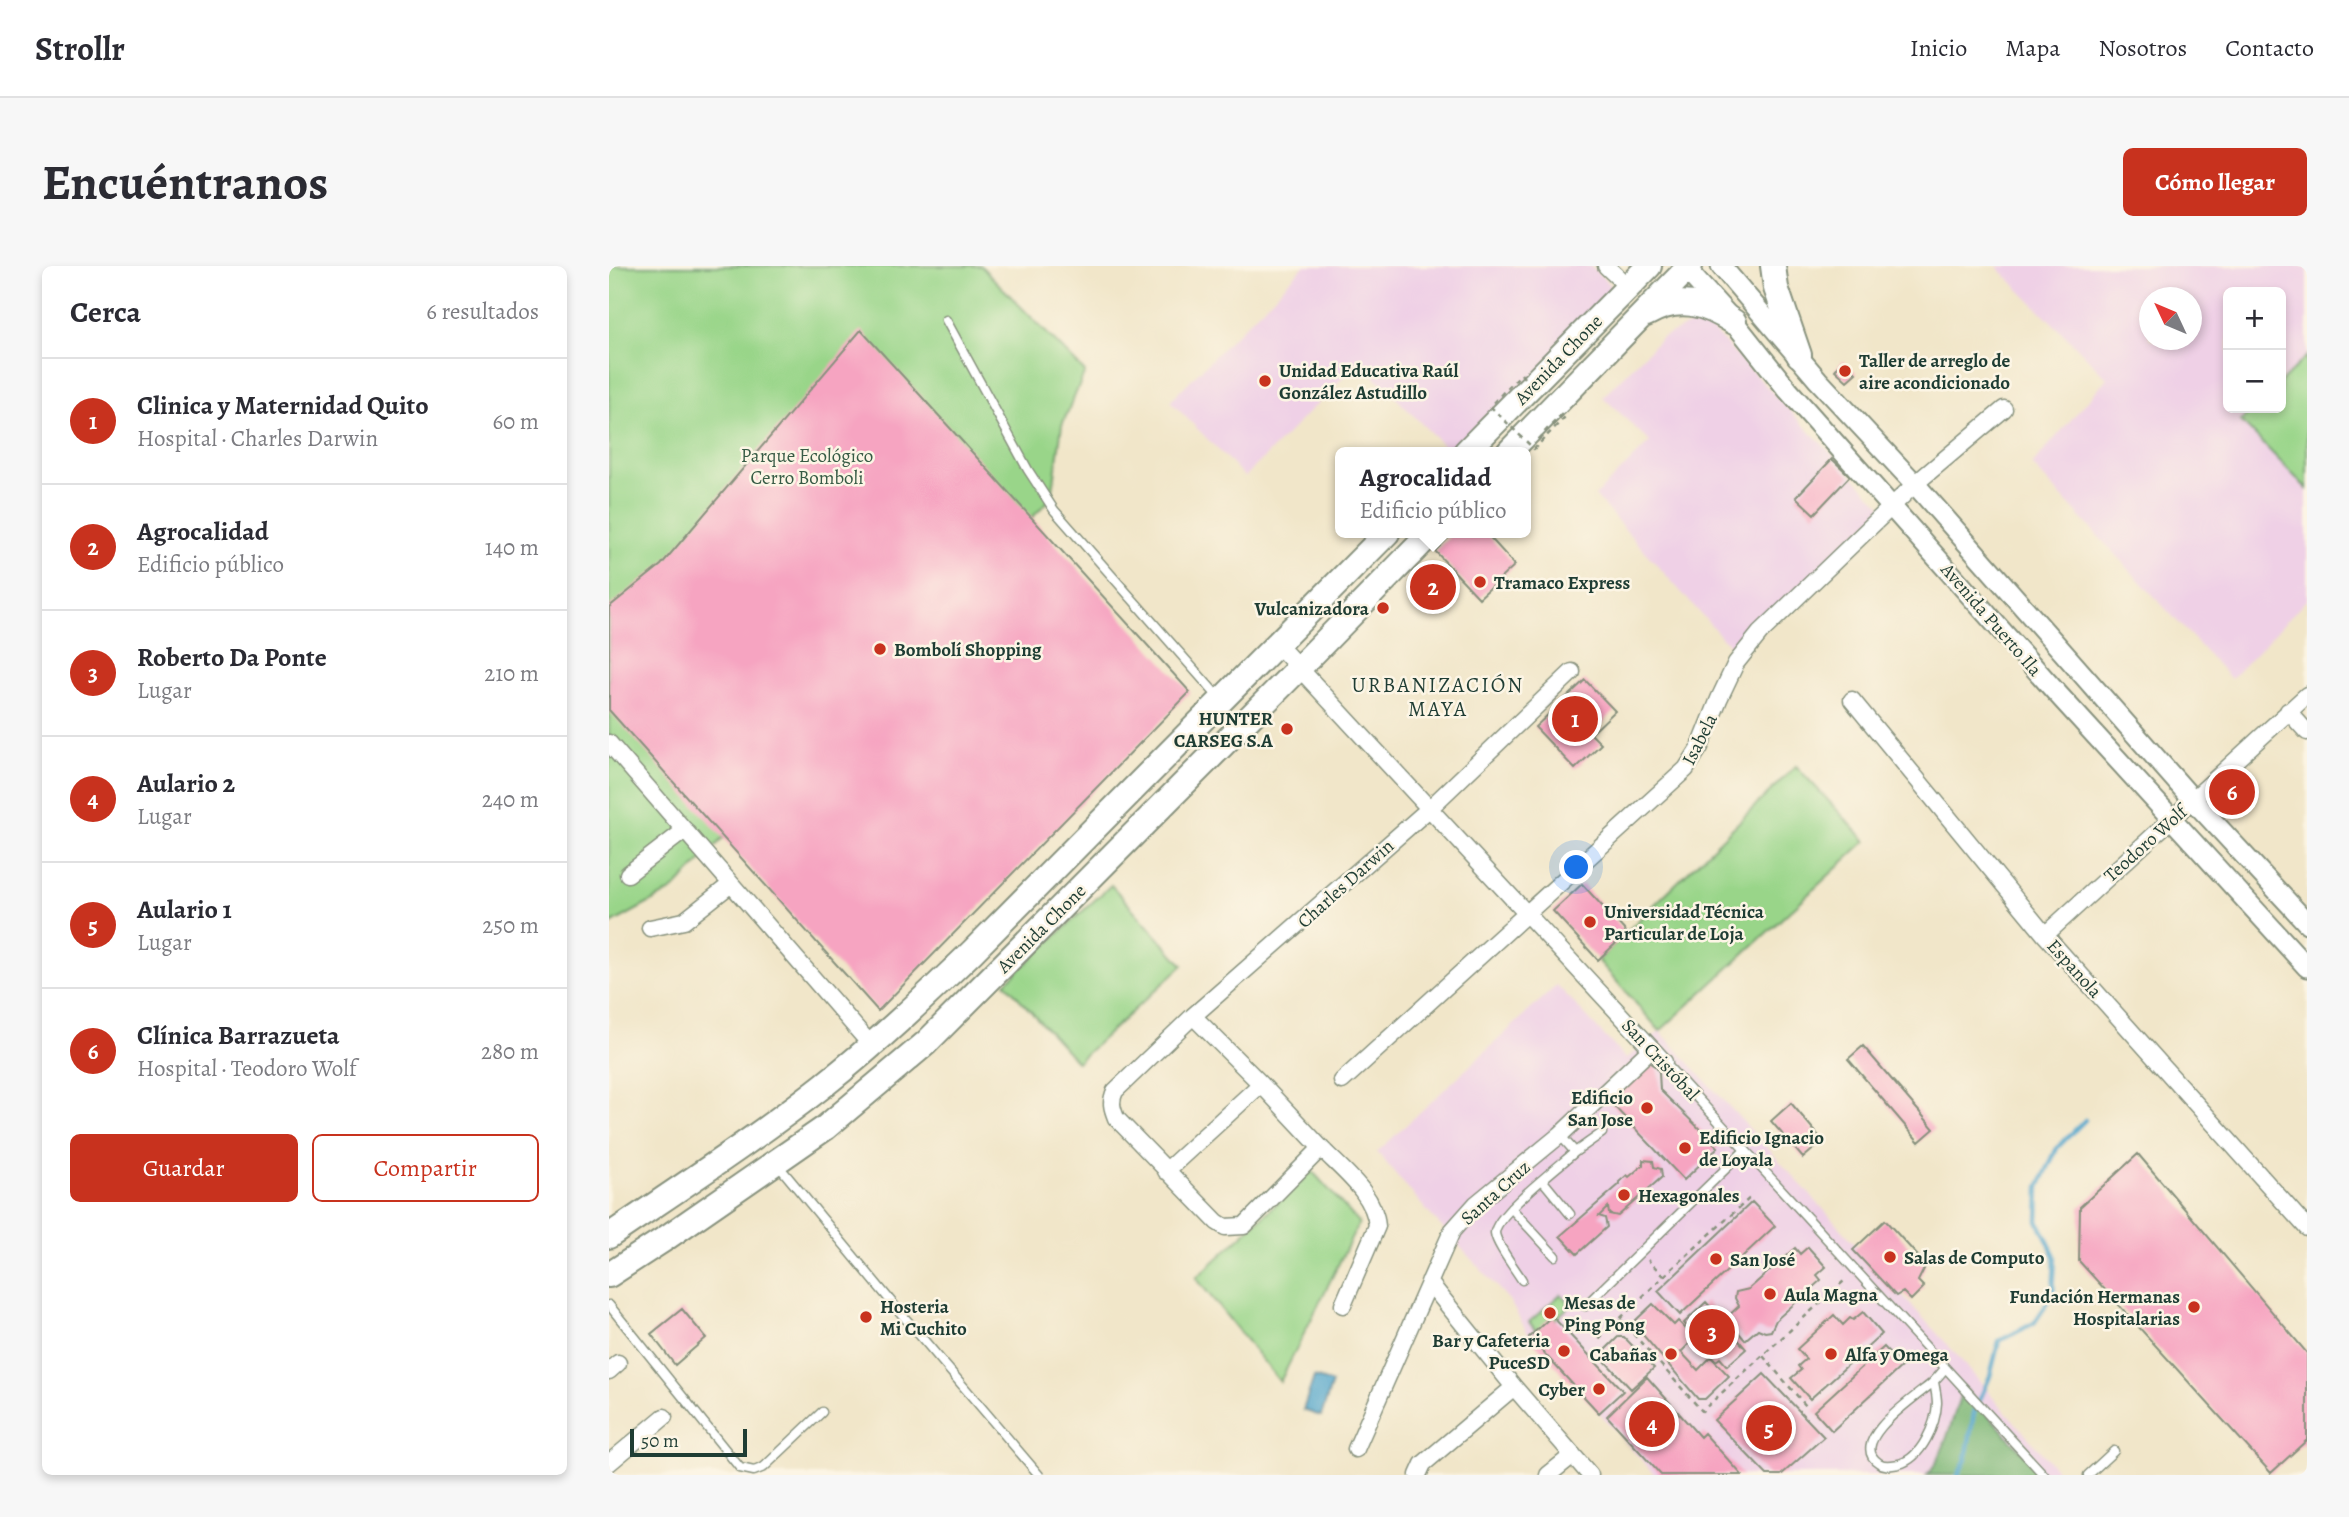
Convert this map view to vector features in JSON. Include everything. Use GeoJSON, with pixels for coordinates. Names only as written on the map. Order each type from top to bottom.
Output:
{"type":"FeatureCollection","features":[{"type":"Feature","properties":{"kind":"main road","name":"Avenida Chone"},"geometry":{"type":"LineString","coordinates":[[1471,447],[1649,266]]}},
{"type":"Feature","properties":{"kind":"main road"},"geometry":{"type":"LineString","coordinates":[[1773,266],[1776,288],[1799,355]]}},
{"type":"Feature","properties":{"kind":"main road","name":"Avenida Chone"},"geometry":{"type":"LineString","coordinates":[[1514,447],[1686,267]]}},
{"type":"Feature","properties":{"kind":"main road"},"geometry":{"type":"LineString","coordinates":[[1640,318],[1660,306],[1691,303],[1715,310],[1734,323]]}},
{"type":"Feature","properties":{"kind":"main road","name":"Avenida Chone"},"geometry":{"type":"LineString","coordinates":[[609,1236],[754,1138],[871,1045],[972,952],[1382,538]]}},
{"type":"Feature","properties":{"kind":"main road","name":"Avenida Chone"},"geometry":{"type":"LineString","coordinates":[[609,1275],[836,1119],[926,1042],[1426,538]]}},
{"type":"Feature","properties":{"kind":"street"},"geometry":{"type":"LineString","coordinates":[[1607,266],[1628,288]]}},
{"type":"Feature","properties":{"kind":"street","name":"Avenida Puerto Ila"},"geometry":{"type":"LineString","coordinates":[[1721,266],[1818,380],[1915,484],[2193,800],[2307,923]]}},
{"type":"Feature","properties":{"kind":"street","name":"Avenida Puerto Ila"},"geometry":{"type":"LineString","coordinates":[[1686,267],[1788,390],[2055,691],[2307,967]]}},
{"type":"Feature","properties":{"kind":"street","name":"Isabela"},"geometry":{"type":"LineString","coordinates":[[1342,1081],[1686,769],[1700,747],[1736,663],[1760,633],[1892,505],[2004,409]]}},
{"type":"Feature","properties":{"kind":"street","name":"San Cristóbal"},"geometry":{"type":"LineString","coordinates":[[1277,644],[1664,1062]]}},
{"type":"Feature","properties":{"kind":"street","name":"Charles Darwin"},"geometry":{"type":"LineString","coordinates":[[1166,1171],[1116,1118],[1111,1099],[1115,1091],[1193,1016],[1430,808],[1571,672]]}},
{"type":"Feature","properties":{"kind":"street","name":"Teodoro Wolf"},"geometry":{"type":"LineString","coordinates":[[2045,935],[2307,695]]}},
{"type":"Feature","properties":{"kind":"street","name":"Espanola"},"geometry":{"type":"LineString","coordinates":[[1852,701],[2045,935],[2307,1228]]}},
{"type":"Feature","properties":{"kind":"street"},"geometry":{"type":"LineString","coordinates":[[2288,711],[2307,733]]}},
{"type":"Feature","properties":{"kind":"street"},"geometry":{"type":"LineString","coordinates":[[609,743],[871,1045]]}},
{"type":"Feature","properties":{"kind":"street"},"geometry":{"type":"LineString","coordinates":[[628,873],[685,830]]}},
{"type":"Feature","properties":{"kind":"street"},"geometry":{"type":"LineString","coordinates":[[650,928],[684,921],[731,884]]}},
{"type":"Feature","properties":{"kind":"street"},"geometry":{"type":"LineString","coordinates":[[1193,1016],[1369,1199],[1376,1215],[1377,1226],[1343,1305]]}},
{"type":"Feature","properties":{"kind":"street","name":"Santa Cruz"},"geometry":{"type":"LineString","coordinates":[[1356,1449],[1452,1231],[1476,1204],[1560,1135],[1651,1049]]}},
{"type":"Feature","properties":{"kind":"street"},"geometry":{"type":"LineString","coordinates":[[1261,1084],[1166,1171],[1217,1222],[1234,1228],[1244,1226],[1321,1148]]}},
{"type":"Feature","properties":{"kind":"street"},"geometry":{"type":"LineString","coordinates":[[1429,1282],[1590,1475]]}},
{"type":"Feature","properties":{"kind":"street"},"geometry":{"type":"LineString","coordinates":[[1419,1475],[1423,1464],[1514,1387]]}},
{"type":"Feature","properties":{"kind":"street"},"geometry":{"type":"LineString","coordinates":[[609,1463],[664,1417]]}},
{"type":"Feature","properties":{"kind":"street"},"geometry":{"type":"LineString","coordinates":[[1548,1475],[1573,1455]]}},
{"type":"Feature","properties":{"kind":"lane"},"geometry":{"type":"LineString","coordinates":[[946,320],[1028,470],[1055,510],[1222,702]]}},
{"type":"Feature","properties":{"kind":"lane","name":"San Cristóbal"},"geometry":{"type":"LineString","coordinates":[[1664,1062],[2044,1475]]}},
{"type":"Feature","properties":{"kind":"lane"},"geometry":{"type":"LineString","coordinates":[[1522,1280],[1495,1236],[1500,1219],[1575,1152],[1602,1133]]}},
{"type":"Feature","properties":{"kind":"lane"},"geometry":{"type":"LineString","coordinates":[[1560,1135],[1575,1152]]}},
{"type":"Feature","properties":{"kind":"lane"},"geometry":{"type":"LineString","coordinates":[[1585,1306],[1745,1150]]}},
{"type":"Feature","properties":{"kind":"lane"},"geometry":{"type":"LineString","coordinates":[[776,1162],[1039,1475]]}},
{"type":"Feature","properties":{"kind":"lane"},"geometry":{"type":"LineString","coordinates":[[1543,1181],[1570,1214]]}},
{"type":"Feature","properties":{"kind":"lane"},"geometry":{"type":"LineString","coordinates":[[1511,1208],[1555,1256]]}},
{"type":"Feature","properties":{"kind":"lane"},"geometry":{"type":"LineString","coordinates":[[609,1305],[740,1468],[754,1471],[764,1467],[822,1412]]}},
{"type":"Feature","properties":{"kind":"lane"},"geometry":{"type":"LineString","coordinates":[[1934,1381],[1937,1402],[1933,1425],[1926,1439],[1907,1462],[1887,1465],[1879,1463],[1873,1457],[1872,1438],[1879,1427],[1934,1381],[1945,1368]]}},
{"type":"Feature","properties":{"kind":"lane"},"geometry":{"type":"LineString","coordinates":[[2088,1475],[2114,1451]]}},
{"type":"Feature","properties":{"kind":"path"},"geometry":{"type":"LineString","coordinates":[[1524,377],[1521,374],[1490,406],[1534,449],[1565,416],[1562,414],[1534,443]]}},
{"type":"Feature","properties":{"kind":"path"},"geometry":{"type":"LineString","coordinates":[[1599,1339],[1752,1196]]}},
{"type":"Feature","properties":{"kind":"path"},"geometry":{"type":"LineString","coordinates":[[1640,1253],[1664,1276]]}},
{"type":"Feature","properties":{"kind":"path"},"geometry":{"type":"LineString","coordinates":[[1620,1319],[1702,1411],[1845,1280]]}},
{"type":"Feature","properties":{"kind":"path"},"geometry":{"type":"LineString","coordinates":[[1763,1356],[1806,1406]]}},
{"type":"Feature","properties":{"kind":"shaded area","name":"Unidad Educativa Raúl González Astudillo"},"geometry":{"type":"Polygon","coordinates":[[[1304,266],[1591,266],[1617,292],[1463,447],[1445,447],[1359,361],[1245,477],[1170,401],[1304,266]]]}},
{"type":"Feature","properties":{"kind":"shaded area"},"geometry":{"type":"Polygon","coordinates":[[[1998,266],[2307,266],[2307,599],[2231,679],[2032,465],[2107,378],[1998,266]]]}},
{"type":"Feature","properties":{"kind":"shaded area"},"geometry":{"type":"Polygon","coordinates":[[[1692,324],[1709,327],[1884,508],[1736,653],[1595,496],[1650,442],[1603,397],[1661,338],[1692,324]]]}},
{"type":"Feature","properties":{"kind":"shaded area"},"geometry":{"type":"Polygon","coordinates":[[[1557,985],[1626,1059],[1660,1031],[1947,1344],[2061,1475],[1655,1475],[1530,1337],[1509,1300],[1377,1152],[1557,985]]]}},
{"type":"Feature","properties":{"kind":"green space","name":"Parque Ecológico Cerro Bomboli"},"geometry":{"type":"Polygon","coordinates":[[[609,266],[981,266],[1085,372],[1062,425],[1052,497],[673,890],[609,925],[609,266]]]}},
{"type":"Feature","properties":{"kind":"green space"},"geometry":{"type":"Polygon","coordinates":[[[2307,356],[2307,489],[2241,421],[2249,413],[2286,413],[2286,377],[2307,356]]]}},
{"type":"Feature","properties":{"kind":"green space"},"geometry":{"type":"Polygon","coordinates":[[[1796,766],[1866,841],[1660,1031],[1598,960],[1796,766]]]}},
{"type":"Feature","properties":{"kind":"green space"},"geometry":{"type":"Polygon","coordinates":[[[1111,885],[1183,965],[1077,1062],[1005,983],[1111,885]]]}},
{"type":"Feature","properties":{"kind":"green space"},"geometry":{"type":"Polygon","coordinates":[[[1312,1171],[1359,1223],[1280,1382],[1196,1278],[1312,1171]]]}},
{"type":"Feature","properties":{"kind":"green space","name":"Mesas de Ping Pong"},"geometry":{"type":"Polygon","coordinates":[[[1561,1294],[1571,1305],[1539,1334],[1529,1322],[1561,1294]]]}},
{"type":"Feature","properties":{"kind":"green space"},"geometry":{"type":"Polygon","coordinates":[[[1963,1387],[2043,1475],[1927,1475],[1933,1469],[1943,1447],[1963,1387]]]}},
{"type":"Feature","properties":{"kind":"water"},"geometry":{"type":"Polygon","coordinates":[[[1314,1377],[1332,1383],[1321,1416],[1303,1410],[1314,1377]]]}},
{"type":"Feature","properties":{"kind":"building","name":"Bombolí Shopping"},"geometry":{"type":"Polygon","coordinates":[[[861,330],[1190,692],[878,1011],[609,710],[609,607],[661,565],[861,330]]]}},
{"type":"Feature","properties":{"kind":"building","name":"Taller de arreglo de aire acondicionado"},"geometry":{"type":"Polygon","coordinates":[[[1843,361],[1856,373],[1847,381],[1835,370],[1843,361]]]}},
{"type":"Feature","properties":{"kind":"building"},"geometry":{"type":"Polygon","coordinates":[[[1832,459],[1850,476],[1814,514],[1796,497],[1832,459]]]}},
{"type":"Feature","properties":{"kind":"building","name":"Tramaco Express"},"geometry":{"type":"Polygon","coordinates":[[[1448,538],[1491,538],[1515,565],[1479,598],[1435,551],[1448,538]]]}},
{"type":"Feature","properties":{"kind":"building"},"geometry":{"type":"Polygon","coordinates":[[[1585,680],[1615,711],[1591,734],[1601,744],[1575,769],[1535,727],[1585,680]]]}},
{"type":"Feature","properties":{"kind":"building","name":"Universidad Técnica Particular de Loja"},"geometry":{"type":"Polygon","coordinates":[[[1582,884],[1627,933],[1598,960],[1553,911],[1582,884]]]}},
{"type":"Feature","properties":{"kind":"building"},"geometry":{"type":"Polygon","coordinates":[[[1863,1046],[1934,1129],[1919,1142],[1848,1059],[1863,1046]]]}},
{"type":"Feature","properties":{"kind":"building"},"geometry":{"type":"Polygon","coordinates":[[[1647,1061],[1659,1072],[1660,1090],[1718,1147],[1684,1180],[1609,1101],[1647,1061]]]}},
{"type":"Feature","properties":{"kind":"building"},"geometry":{"type":"Polygon","coordinates":[[[1791,1103],[1823,1141],[1803,1158],[1771,1121],[1791,1103]]]}},
{"type":"Feature","properties":{"kind":"building","name":"Fundación Hermanas Hospitalarias"},"geometry":{"type":"Polygon","coordinates":[[[2138,1154],[2307,1353],[2307,1440],[2271,1473],[2079,1261],[2080,1207],[2138,1154]]]}},
{"type":"Feature","properties":{"kind":"building","name":"Hexagonales"},"geometry":{"type":"Polygon","coordinates":[[[1643,1160],[1653,1161],[1654,1167],[1661,1169],[1662,1177],[1618,1216],[1609,1214],[1608,1207],[1599,1216],[1605,1218],[1607,1227],[1577,1254],[1560,1236],[1627,1175],[1629,1177],[1643,1165],[1643,1160]]]}},
{"type":"Feature","properties":{"kind":"building","name":"San José"},"geometry":{"type":"Polygon","coordinates":[[[1752,1202],[1775,1226],[1680,1315],[1658,1291],[1752,1202]]]}},
{"type":"Feature","properties":{"kind":"building","name":"Salas de Computo"},"geometry":{"type":"Polygon","coordinates":[[[1885,1220],[1926,1265],[1918,1281],[1924,1287],[1911,1300],[1903,1292],[1896,1296],[1853,1250],[1885,1220]]]}},
{"type":"Feature","properties":{"kind":"building","name":"Aula Magna"},"geometry":{"type":"Polygon","coordinates":[[[1808,1247],[1826,1267],[1817,1275],[1821,1280],[1776,1320],[1771,1331],[1758,1329],[1745,1340],[1726,1318],[1739,1306],[1735,1298],[1736,1292],[1749,1289],[1795,1248],[1800,1254],[1808,1247]]]}},
{"type":"Feature","properties":{"kind":"building"},"geometry":{"type":"Polygon","coordinates":[[[1706,1302],[1746,1349],[1727,1366],[1720,1358],[1716,1361],[1710,1354],[1700,1352],[1701,1342],[1684,1323],[1706,1302]]]}},
{"type":"Feature","properties":{"kind":"building","name":"Cabañas"},"geometry":{"type":"Polygon","coordinates":[[[1653,1304],[1674,1325],[1678,1321],[1695,1338],[1681,1352],[1698,1370],[1711,1357],[1729,1376],[1705,1399],[1698,1399],[1636,1327],[1636,1320],[1653,1304]]]}},
{"type":"Feature","properties":{"kind":"building"},"geometry":{"type":"Polygon","coordinates":[[[682,1309],[706,1338],[675,1365],[651,1334],[682,1309]]]}},
{"type":"Feature","properties":{"kind":"building","name":"Alfa y Omega"},"geometry":{"type":"Polygon","coordinates":[[[1863,1312],[1882,1334],[1810,1399],[1791,1378],[1801,1370],[1798,1366],[1806,1359],[1797,1349],[1834,1315],[1843,1325],[1863,1312]]]}},
{"type":"Feature","properties":{"kind":"building","name":"Bar y Cafeteria PuceSD"},"geometry":{"type":"Polygon","coordinates":[[[1552,1316],[1623,1391],[1599,1413],[1529,1337],[1552,1316]]]}},
{"type":"Feature","properties":{"kind":"building","name":"Cabañas"},"geometry":{"type":"Polygon","coordinates":[[[1618,1337],[1624,1337],[1654,1368],[1631,1389],[1603,1359],[1603,1352],[1618,1337]]]}},
{"type":"Feature","properties":{"kind":"building"},"geometry":{"type":"Polygon","coordinates":[[[1884,1347],[1902,1366],[1832,1431],[1814,1411],[1884,1347]]]}},
{"type":"Feature","properties":{"kind":"building"},"geometry":{"type":"Polygon","coordinates":[[[1764,1374],[1824,1437],[1781,1475],[1767,1475],[1714,1420],[1764,1374]]]}},
{"type":"Feature","properties":{"kind":"building"},"geometry":{"type":"Polygon","coordinates":[[[1647,1377],[1700,1437],[1704,1433],[1742,1475],[1661,1475],[1607,1416],[1647,1377]]]}},
{"type":"Feature","properties":{"kind":"waterway"},"geometry":{"type":"LineString","coordinates":[[1958,1475],[1966,1459],[1974,1413],[1990,1376],[1999,1341],[2034,1323],[2053,1295],[2055,1256],[2038,1221],[2039,1187],[2057,1148],[2085,1120]]}},
{"type":"Feature","properties":{"kind":"place","name":"Taller de arreglo de aire acondicionado"},"geometry":{"type":"Point","coordinates":[1845,371]}},
{"type":"Feature","properties":{"kind":"place","name":"Unidad Educativa Raúl González Astudillo"},"geometry":{"type":"Point","coordinates":[1265,381]}},
{"type":"Feature","properties":{"kind":"place","name":"Tramaco Express"},"geometry":{"type":"Point","coordinates":[1480,582]}},
{"type":"Feature","properties":{"kind":"place","name":"Agrocalidad"},"geometry":{"type":"Point","coordinates":[1433,587]}},
{"type":"Feature","properties":{"kind":"place","name":"Vulcanizadora"},"geometry":{"type":"Point","coordinates":[1383,608]}},
{"type":"Feature","properties":{"kind":"place","name":"Bombolí Shopping"},"geometry":{"type":"Point","coordinates":[880,649]}},
{"type":"Feature","properties":{"kind":"place","name":"Clinica y Maternidad Quito"},"geometry":{"type":"Point","coordinates":[1575,719]}},
{"type":"Feature","properties":{"kind":"place","name":"HUNTER CARSEG S.A"},"geometry":{"type":"Point","coordinates":[1287,729]}},
{"type":"Feature","properties":{"kind":"place","name":"Clínica Barrazueta"},"geometry":{"type":"Point","coordinates":[2232,792]}},
{"type":"Feature","properties":{"kind":"place","name":"Universidad Técnica Particular de Loja"},"geometry":{"type":"Point","coordinates":[1590,922]}},
{"type":"Feature","properties":{"kind":"place","name":"Edificio San Jose"},"geometry":{"type":"Point","coordinates":[1647,1108]}},
{"type":"Feature","properties":{"kind":"place","name":"Edificio Ignacio de Loyala"},"geometry":{"type":"Point","coordinates":[1685,1148]}},
{"type":"Feature","properties":{"kind":"place","name":"Hexagonales"},"geometry":{"type":"Point","coordinates":[1624,1195]}},
{"type":"Feature","properties":{"kind":"place","name":"Salas de Computo"},"geometry":{"type":"Point","coordinates":[1890,1257]}},
{"type":"Feature","properties":{"kind":"place","name":"San José"},"geometry":{"type":"Point","coordinates":[1716,1259]}},
{"type":"Feature","properties":{"kind":"place","name":"Aula Magna"},"geometry":{"type":"Point","coordinates":[1770,1294]}},
{"type":"Feature","properties":{"kind":"place","name":"Fundación Hermanas Hospitalarias"},"geometry":{"type":"Point","coordinates":[2194,1307]}},
{"type":"Feature","properties":{"kind":"place","name":"Mesas de Ping Pong"},"geometry":{"type":"Point","coordinates":[1550,1313]}},
{"type":"Feature","properties":{"kind":"place","name":"Hosteria Mi Cuchito"},"geometry":{"type":"Point","coordinates":[866,1317]}},
{"type":"Feature","properties":{"kind":"place","name":"Roberto Da Ponte"},"geometry":{"type":"Point","coordinates":[1712,1332]}},
{"type":"Feature","properties":{"kind":"place","name":"Bar y Cafeteria PuceSD"},"geometry":{"type":"Point","coordinates":[1564,1351]}},
{"type":"Feature","properties":{"kind":"place","name":"Cabañas"},"geometry":{"type":"Point","coordinates":[1671,1354]}},
{"type":"Feature","properties":{"kind":"place","name":"Alfa y Omega"},"geometry":{"type":"Point","coordinates":[1831,1354]}},
{"type":"Feature","properties":{"kind":"place","name":"Cyber"},"geometry":{"type":"Point","coordinates":[1599,1389]}},
{"type":"Feature","properties":{"kind":"place","name":"Aulario 2"},"geometry":{"type":"Point","coordinates":[1652,1424]}},
{"type":"Feature","properties":{"kind":"place","name":"Aulario 1"},"geometry":{"type":"Point","coordinates":[1769,1428]}},
{"type":"Feature","properties":{"kind":"district","name":"URBANIZACIÓN MAYA"},"geometry":{"type":"Point","coordinates":[1438,697]}}]}
